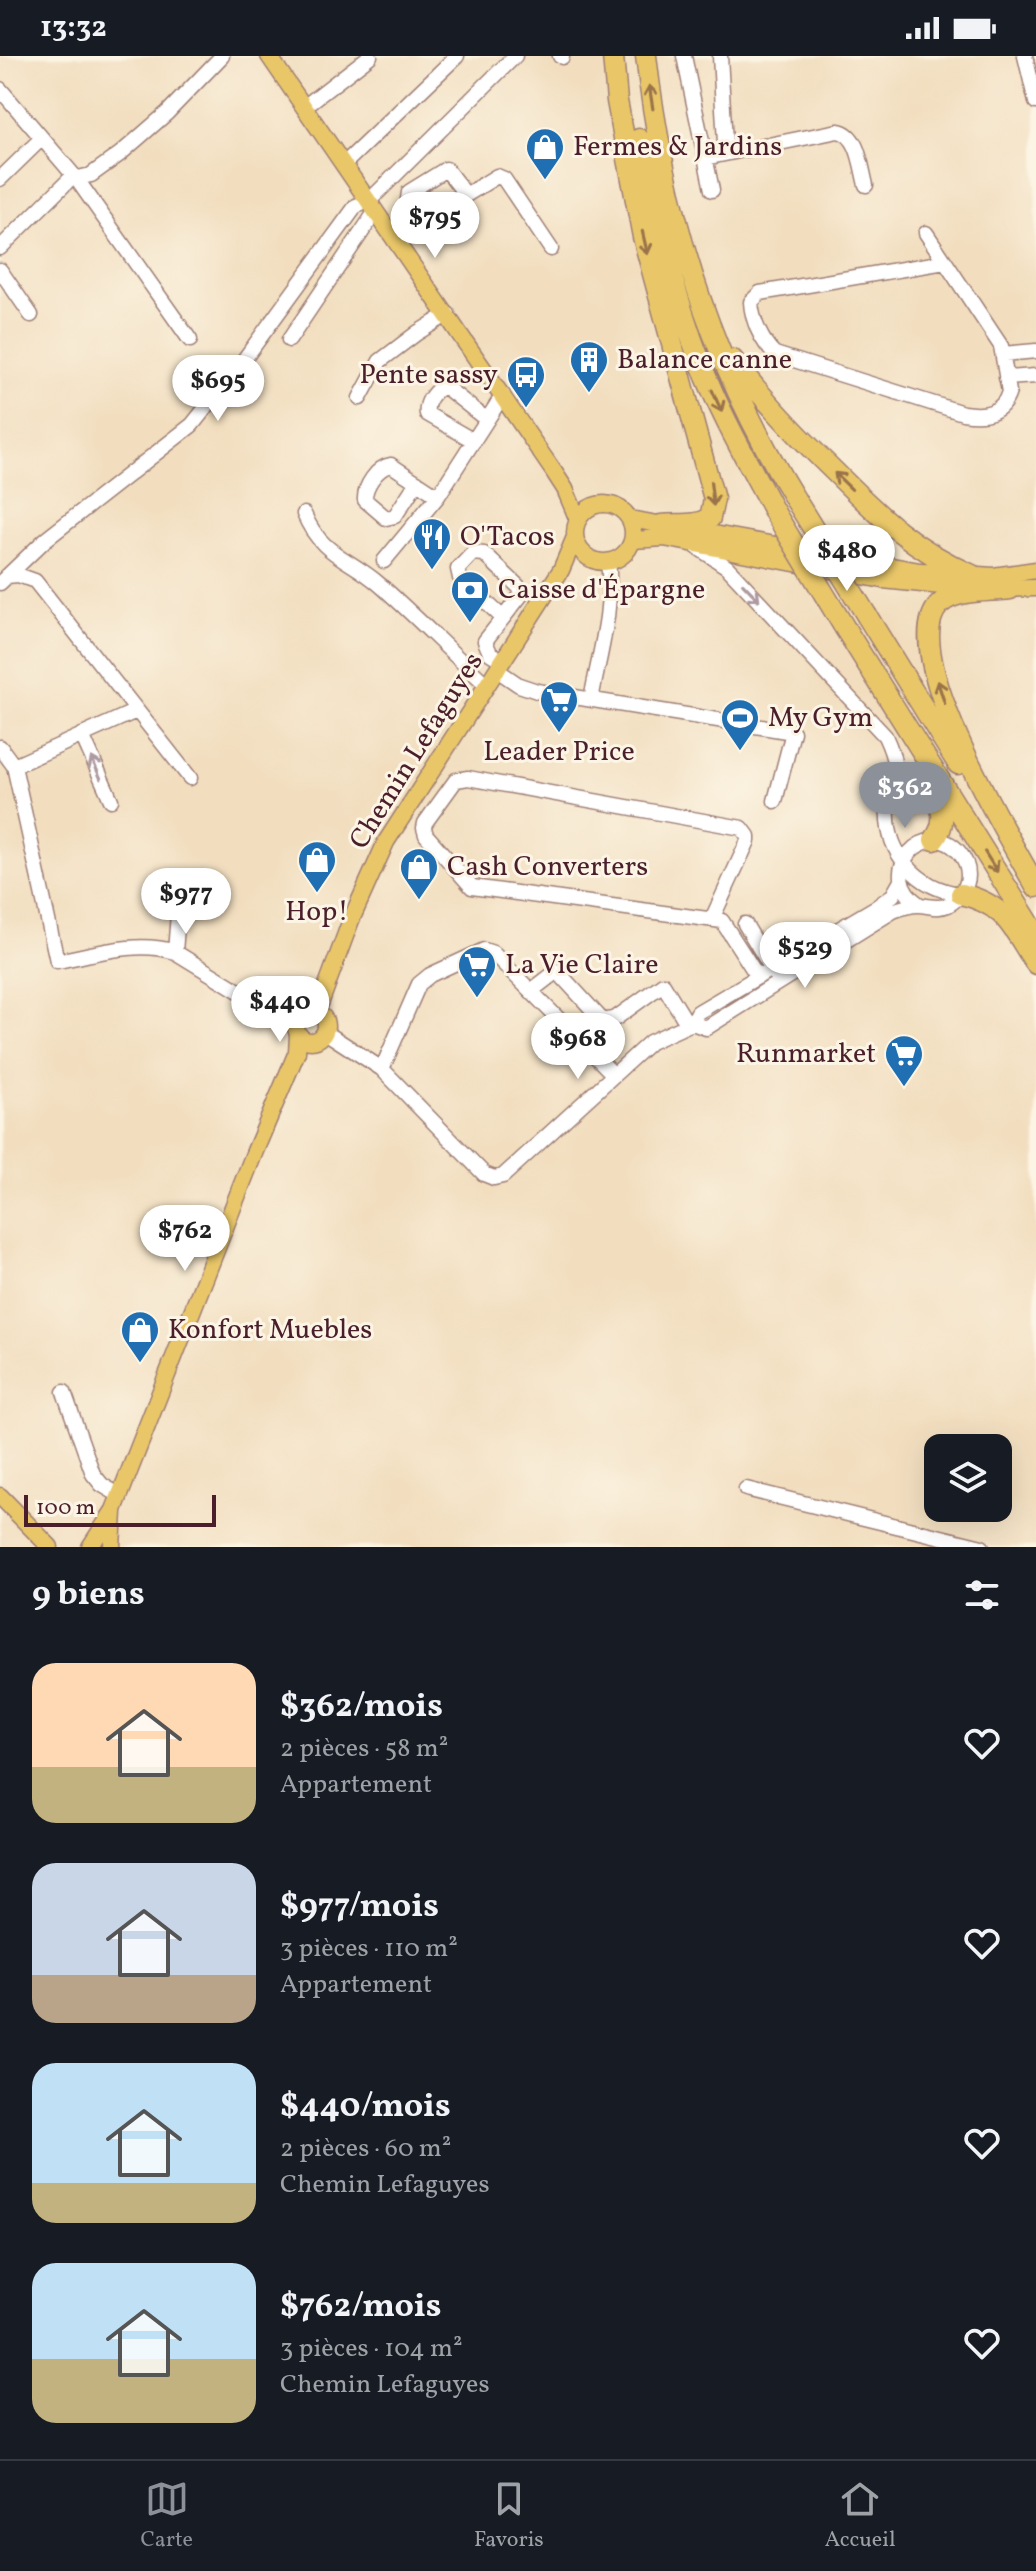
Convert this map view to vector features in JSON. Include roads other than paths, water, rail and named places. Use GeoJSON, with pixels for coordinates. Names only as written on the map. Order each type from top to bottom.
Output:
{"type":"FeatureCollection","features":[{"type":"Feature","properties":{"kind":"highway"},"geometry":{"type":"LineString","coordinates":[[613,56],[617,101],[643,237],[714,499],[710,518],[704,522],[661,525]]}},
{"type":"Feature","properties":{"kind":"highway"},"geometry":{"type":"LineString","coordinates":[[626,56],[631,103],[657,223],[689,332],[720,409],[775,513],[1036,934]]}},
{"type":"Feature","properties":{"kind":"highway"},"geometry":{"type":"LineString","coordinates":[[646,56],[651,99],[676,220],[701,305],[756,432],[1036,888]]}},
{"type":"Feature","properties":{"kind":"highway"},"geometry":{"type":"LineString","coordinates":[[713,335],[763,399],[891,528],[938,560],[972,575]]}},
{"type":"Feature","properties":{"kind":"highway"},"geometry":{"type":"LineString","coordinates":[[1010,589],[949,597],[933,612],[927,632],[941,692],[963,751],[1036,888]]}},
{"type":"Feature","properties":{"kind":"highway"},"geometry":{"type":"LineString","coordinates":[[877,678],[940,803],[942,826],[934,840]]}},
{"type":"Feature","properties":{"kind":"highway"},"geometry":{"type":"LineString","coordinates":[[961,894],[981,899],[1000,909],[1036,964]]}},
{"type":"Feature","properties":{"kind":"main road"},"geometry":{"type":"LineString","coordinates":[[269,56],[503,395],[565,489],[578,520]]}},
{"type":"Feature","properties":{"kind":"main road"},"geometry":{"type":"LineString","coordinates":[[565,489],[597,505],[616,506],[630,519],[633,540],[626,552],[608,562],[587,557],[577,545],[575,537],[578,520],[597,505]]}},
{"type":"Feature","properties":{"kind":"main road"},"geometry":{"type":"LineString","coordinates":[[630,519],[882,565],[972,575],[1011,575],[1036,570]]}},
{"type":"Feature","properties":{"kind":"main road","name":"Chemin Lefaguyes"},"geometry":{"type":"LineString","coordinates":[[317,1012],[351,920],[386,842],[561,570],[575,537]]}},
{"type":"Feature","properties":{"kind":"main road"},"geometry":{"type":"LineString","coordinates":[[633,540],[664,538],[905,583],[1036,588]]}},
{"type":"Feature","properties":{"kind":"main road"},"geometry":{"type":"LineString","coordinates":[[561,570],[587,557]]}},
{"type":"Feature","properties":{"kind":"main road"},"geometry":{"type":"LineString","coordinates":[[90,1547],[116,1503],[297,1052],[297,1027],[307,1011],[317,1012],[324,1018],[319,1036],[297,1052]]}},
{"type":"Feature","properties":{"kind":"main road"},"geometry":{"type":"LineString","coordinates":[[297,1027],[305,1040],[319,1036]]}},
{"type":"Feature","properties":{"kind":"main road"},"geometry":{"type":"LineString","coordinates":[[0,1496],[50,1547]]}},
{"type":"Feature","properties":{"kind":"main road"},"geometry":{"type":"LineString","coordinates":[[112,1547],[116,1503]]}},
{"type":"Feature","properties":{"kind":"street"},"geometry":{"type":"LineString","coordinates":[[0,248],[69,180],[91,175],[120,154],[167,113],[222,56]]}},
{"type":"Feature","properties":{"kind":"street"},"geometry":{"type":"LineString","coordinates":[[304,107],[370,56]]}},
{"type":"Feature","properties":{"kind":"street"},"geometry":{"type":"LineString","coordinates":[[344,164],[457,56]]}},
{"type":"Feature","properties":{"kind":"street"},"geometry":{"type":"LineString","coordinates":[[289,340],[373,206],[515,56]]}},
{"type":"Feature","properties":{"kind":"street"},"geometry":{"type":"LineString","coordinates":[[684,56],[712,190]]}},
{"type":"Feature","properties":{"kind":"street"},"geometry":{"type":"LineString","coordinates":[[720,56],[725,143]]}},
{"type":"Feature","properties":{"kind":"street"},"geometry":{"type":"LineString","coordinates":[[1025,56],[1035,92]]}},
{"type":"Feature","properties":{"kind":"street"},"geometry":{"type":"LineString","coordinates":[[0,89],[76,178],[190,340]]}},
{"type":"Feature","properties":{"kind":"street"},"geometry":{"type":"LineString","coordinates":[[695,109],[722,106]]}},
{"type":"Feature","properties":{"kind":"street"},"geometry":{"type":"LineString","coordinates":[[705,158],[845,132],[853,140],[866,185]]}},
{"type":"Feature","properties":{"kind":"street"},"geometry":{"type":"LineString","coordinates":[[0,179],[41,139]]}},
{"type":"Feature","properties":{"kind":"street"},"geometry":{"type":"LineString","coordinates":[[425,225],[408,199],[409,192],[446,169],[466,195]]}},
{"type":"Feature","properties":{"kind":"street"},"geometry":{"type":"LineString","coordinates":[[399,243],[493,177],[501,177],[551,249]]}},
{"type":"Feature","properties":{"kind":"street"},"geometry":{"type":"LineString","coordinates":[[4,580],[57,531],[192,425],[243,361],[356,206],[373,206]]}},
{"type":"Feature","properties":{"kind":"street"},"geometry":{"type":"LineString","coordinates":[[926,233],[994,333],[1003,354],[1009,392],[1007,400],[997,410],[989,414],[963,413],[775,354],[765,344],[751,302],[760,293],[945,262]]}},
{"type":"Feature","properties":{"kind":"street"},"geometry":{"type":"LineString","coordinates":[[0,270],[31,315]]}},
{"type":"Feature","properties":{"kind":"street"},"geometry":{"type":"LineString","coordinates":[[360,398],[380,361],[448,314]]}},
{"type":"Feature","properties":{"kind":"street"},"geometry":{"type":"LineString","coordinates":[[1003,354],[1036,351]]}},
{"type":"Feature","properties":{"kind":"street"},"geometry":{"type":"LineString","coordinates":[[1006,378],[1036,376]]}},
{"type":"Feature","properties":{"kind":"street"},"geometry":{"type":"LineString","coordinates":[[474,441],[427,414],[433,393],[441,387],[448,389],[487,420]]}},
{"type":"Feature","properties":{"kind":"street"},"geometry":{"type":"LineString","coordinates":[[384,561],[438,496],[503,395]]}},
{"type":"Feature","properties":{"kind":"street"},"geometry":{"type":"LineString","coordinates":[[417,482],[438,496]]}},
{"type":"Feature","properties":{"kind":"street"},"geometry":{"type":"LineString","coordinates":[[304,514],[315,537],[377,582],[487,685]]}},
{"type":"Feature","properties":{"kind":"street"},"geometry":{"type":"LineString","coordinates":[[690,543],[727,567],[885,736],[895,758],[896,772],[888,809],[891,834],[903,860],[927,886],[961,894]]}},
{"type":"Feature","properties":{"kind":"street"},"geometry":{"type":"LineString","coordinates":[[513,646],[501,639],[499,623],[460,578],[458,569],[473,553],[484,554],[520,588],[521,595],[499,623],[485,641],[490,653],[519,685],[537,691],[793,732],[775,801]]}},
{"type":"Feature","properties":{"kind":"street"},"geometry":{"type":"LineString","coordinates":[[591,700],[609,601],[611,581],[608,562]]}},
{"type":"Feature","properties":{"kind":"street"},"geometry":{"type":"LineString","coordinates":[[4,580],[18,575],[35,581],[190,778]]}},
{"type":"Feature","properties":{"kind":"street"},"geometry":{"type":"LineString","coordinates":[[14,766],[136,711]]}},
{"type":"Feature","properties":{"kind":"street"},"geometry":{"type":"LineString","coordinates":[[82,735],[111,800]]}},
{"type":"Feature","properties":{"kind":"street"},"geometry":{"type":"LineString","coordinates":[[0,747],[14,766],[57,961],[138,946],[159,947],[175,952],[297,1027]]}},
{"type":"Feature","properties":{"kind":"street"},"geometry":{"type":"LineString","coordinates":[[712,919],[748,841],[742,828],[468,778],[456,780],[425,823],[426,835],[472,887],[722,921],[758,977]]}},
{"type":"Feature","properties":{"kind":"street"},"geometry":{"type":"LineString","coordinates":[[319,1036],[382,1069],[484,1174],[494,1178],[510,1172],[650,1042],[690,1024],[698,1012],[893,895],[901,881],[903,860],[916,846],[934,840],[954,846],[962,854],[968,874],[961,894],[948,905],[920,905],[893,911],[706,1028],[690,1024],[663,984],[616,1018],[603,1021],[557,971],[531,991]]}},
{"type":"Feature","properties":{"kind":"street"},"geometry":{"type":"LineString","coordinates":[[901,881],[905,891],[920,905]]}},
{"type":"Feature","properties":{"kind":"street"},"geometry":{"type":"LineString","coordinates":[[156,900],[178,914],[175,952]]}},
{"type":"Feature","properties":{"kind":"street"},"geometry":{"type":"LineString","coordinates":[[745,924],[780,983]]}},
{"type":"Feature","properties":{"kind":"street"},"geometry":{"type":"LineString","coordinates":[[382,1069],[419,984],[430,975],[484,950],[493,953],[613,1074]]}},
{"type":"Feature","properties":{"kind":"street"},"geometry":{"type":"LineString","coordinates":[[64,1392],[93,1474],[116,1503]]}},
{"type":"Feature","properties":{"kind":"street"},"geometry":{"type":"LineString","coordinates":[[746,1489],[982,1547]]}},
{"type":"Feature","properties":{"kind":"place","name":"Fermes & Jardins"},"geometry":{"type":"Point","coordinates":[545,181]}},
{"type":"Feature","properties":{"kind":"place","name":"Balance canne"},"geometry":{"type":"Point","coordinates":[589,394]}},
{"type":"Feature","properties":{"kind":"place","name":"Pente sassy"},"geometry":{"type":"Point","coordinates":[526,409]}},
{"type":"Feature","properties":{"kind":"place","name":"O'Tacos"},"geometry":{"type":"Point","coordinates":[432,571]}},
{"type":"Feature","properties":{"kind":"place","name":"Caisse d'Épargne"},"geometry":{"type":"Point","coordinates":[470,624]}},
{"type":"Feature","properties":{"kind":"place","name":"Leader Price"},"geometry":{"type":"Point","coordinates":[559,734]}},
{"type":"Feature","properties":{"kind":"place","name":"My Gym"},"geometry":{"type":"Point","coordinates":[740,752]}},
{"type":"Feature","properties":{"kind":"place","name":"Hop!"},"geometry":{"type":"Point","coordinates":[317,894]}},
{"type":"Feature","properties":{"kind":"place","name":"Cash Converters"},"geometry":{"type":"Point","coordinates":[419,901]}},
{"type":"Feature","properties":{"kind":"place","name":"La Vie Claire"},"geometry":{"type":"Point","coordinates":[477,999]}},
{"type":"Feature","properties":{"kind":"place","name":"Runmarket"},"geometry":{"type":"Point","coordinates":[904,1088]}},
{"type":"Feature","properties":{"kind":"place","name":"Konfort Muebles"},"geometry":{"type":"Point","coordinates":[140,1364]}}]}
